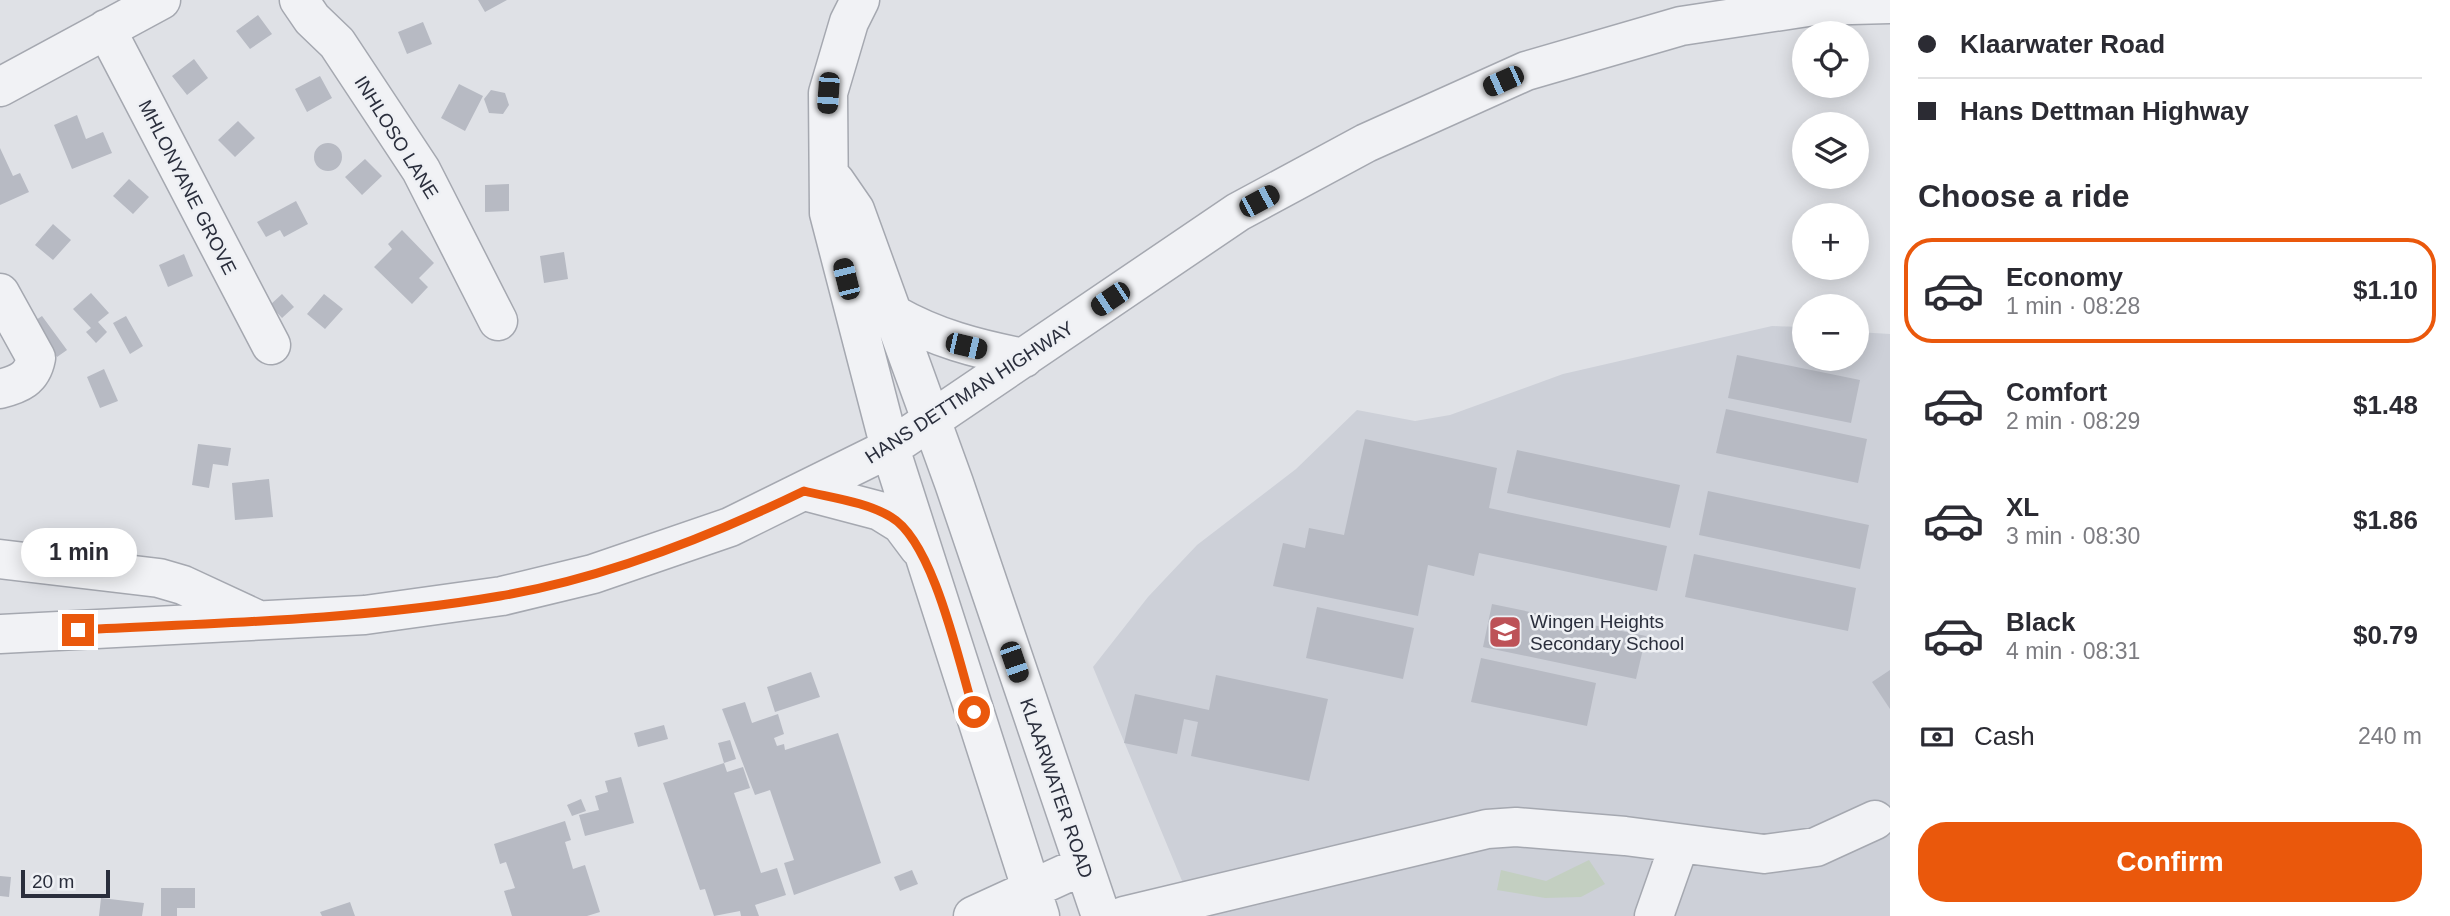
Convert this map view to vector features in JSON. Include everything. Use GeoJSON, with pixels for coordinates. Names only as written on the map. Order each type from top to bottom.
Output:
{"type":"FeatureCollection","features":[{"type":"Feature","properties":{"kind":"street"},"geometry":{"type":"LineString","coordinates":[[0,87],[161,0]]}},
{"type":"Feature","properties":{"kind":"street","name":"INHLOSO LANE"},"geometry":{"type":"LineString","coordinates":[[299,0],[312,19],[337,43],[421,170],[498,321]]}},
{"type":"Feature","properties":{"kind":"street"},"geometry":{"type":"LineString","coordinates":[[860,0],[849,22],[828,93],[829,213],[890,449],[1035,903]]}},
{"type":"Feature","properties":{"kind":"street","name":"HANS DETTMAN HIGHWAY"},"geometry":{"type":"LineString","coordinates":[[0,634],[365,615],[502,596],[580,577],[730,527],[890,449],[1238,212],[1366,143],[1526,71],[1681,26],[1814,6],[1890,4]]}},
{"type":"Feature","properties":{"kind":"street","name":"MHLONYANE GROVE"},"geometry":{"type":"LineString","coordinates":[[106,29],[271,345]]}},
{"type":"Feature","properties":{"kind":"street","name":"KLAARWATER ROAD"},"geometry":{"type":"LineString","coordinates":[[828,171],[855,210],[931,421],[1101,916]]}},
{"type":"Feature","properties":{"kind":"street"},"geometry":{"type":"LineString","coordinates":[[0,293],[36,358],[34,369],[20,384],[0,389]]}},
{"type":"Feature","properties":{"kind":"street"},"geometry":{"type":"LineString","coordinates":[[892,314],[918,328],[966,346],[1024,358]]}},
{"type":"Feature","properties":{"kind":"street"},"geometry":{"type":"LineString","coordinates":[[804,491],[864,506],[893,518],[926,558]]}},
{"type":"Feature","properties":{"kind":"street"},"geometry":{"type":"LineString","coordinates":[[0,559],[159,578],[183,585],[260,621]]}},
{"type":"Feature","properties":{"kind":"street"},"geometry":{"type":"LineString","coordinates":[[1124,916],[1487,829],[1516,827],[1625,836],[1764,854],[1816,847],[1875,820]]}},
{"type":"Feature","properties":{"kind":"street"},"geometry":{"type":"LineString","coordinates":[[1654,916],[1679,845]]}},
{"type":"Feature","properties":{"kind":"street"},"geometry":{"type":"LineString","coordinates":[[973,916],[1035,903],[1082,866]]}},
{"type":"Feature","properties":{"kind":"shaded area","name":"Wingen Heights Secondary School"},"geometry":{"type":"Polygon","coordinates":[[[1772,326],[1792,327],[1792,371],[1869,371],[1869,333],[1890,334],[1890,916],[1185,916],[1190,900],[1093,667],[1148,597],[1197,545],[1296,469],[1357,410],[1415,421],[1450,415],[1563,374],[1772,326]]]}},
{"type":"Feature","properties":{"kind":"green space"},"geometry":{"type":"Polygon","coordinates":[[[1589,860],[1605,884],[1581,897],[1545,898],[1497,890],[1501,870],[1546,881],[1589,860]]]}},
{"type":"Feature","properties":{"kind":"building"},"geometry":{"type":"Polygon","coordinates":[[[478,0],[507,0],[485,12],[478,0]]]}},
{"type":"Feature","properties":{"kind":"building"},"geometry":{"type":"Polygon","coordinates":[[[258,15],[272,34],[250,49],[236,31],[258,15]]]}},
{"type":"Feature","properties":{"kind":"building"},"geometry":{"type":"Polygon","coordinates":[[[423,22],[432,44],[407,54],[398,32],[423,22]]]}},
{"type":"Feature","properties":{"kind":"building"},"geometry":{"type":"Polygon","coordinates":[[[194,59],[208,78],[187,95],[172,76],[194,59]]]}},
{"type":"Feature","properties":{"kind":"building"},"geometry":{"type":"Polygon","coordinates":[[[320,76],[332,98],[307,112],[295,89],[320,76]]]}},
{"type":"Feature","properties":{"kind":"building"},"geometry":{"type":"Polygon","coordinates":[[[459,84],[483,96],[465,131],[441,118],[459,84]]]}},
{"type":"Feature","properties":{"kind":"building"},"geometry":{"type":"Polygon","coordinates":[[[491,90],[505,93],[509,105],[503,114],[489,113],[484,99],[491,90]]]}},
{"type":"Feature","properties":{"kind":"building"},"geometry":{"type":"Polygon","coordinates":[[[77,115],[86,139],[103,132],[112,153],[72,169],[54,125],[77,115]]]}},
{"type":"Feature","properties":{"kind":"building"},"geometry":{"type":"Polygon","coordinates":[[[238,121],[255,138],[235,157],[218,140],[238,121]]]}},
{"type":"Feature","properties":{"kind":"building"},"geometry":{"type":"Polygon","coordinates":[[[328,143],[338,147],[342,157],[338,167],[328,171],[318,167],[314,157],[318,147],[328,143]]]}},
{"type":"Feature","properties":{"kind":"building"},"geometry":{"type":"Polygon","coordinates":[[[0,148],[13,176],[20,173],[29,192],[0,205],[0,148]]]}},
{"type":"Feature","properties":{"kind":"building"},"geometry":{"type":"Polygon","coordinates":[[[365,159],[382,176],[362,195],[345,177],[365,159]]]}},
{"type":"Feature","properties":{"kind":"building"},"geometry":{"type":"Polygon","coordinates":[[[129,179],[149,197],[133,214],[113,196],[129,179]]]}},
{"type":"Feature","properties":{"kind":"building"},"geometry":{"type":"Polygon","coordinates":[[[509,184],[509,211],[485,212],[485,185],[509,184]]]}},
{"type":"Feature","properties":{"kind":"building"},"geometry":{"type":"Polygon","coordinates":[[[296,201],[308,224],[284,237],[280,230],[266,237],[257,222],[296,201]]]}},
{"type":"Feature","properties":{"kind":"building"},"geometry":{"type":"Polygon","coordinates":[[[53,224],[71,240],[53,260],[35,245],[53,224]]]}},
{"type":"Feature","properties":{"kind":"building"},"geometry":{"type":"Polygon","coordinates":[[[402,230],[434,263],[419,278],[428,287],[412,304],[374,267],[392,249],[388,244],[402,230]]]}},
{"type":"Feature","properties":{"kind":"building"},"geometry":{"type":"Polygon","coordinates":[[[564,252],[568,279],[544,283],[540,256],[564,252]]]}},
{"type":"Feature","properties":{"kind":"building"},"geometry":{"type":"Polygon","coordinates":[[[184,254],[193,276],[168,287],[159,265],[184,254]]]}},
{"type":"Feature","properties":{"kind":"building"},"geometry":{"type":"Polygon","coordinates":[[[91,293],[109,313],[98,322],[107,332],[96,343],[86,332],[91,328],[73,309],[91,293]]]}},
{"type":"Feature","properties":{"kind":"building"},"geometry":{"type":"Polygon","coordinates":[[[282,294],[294,307],[282,318],[270,305],[282,294]]]}},
{"type":"Feature","properties":{"kind":"building"},"geometry":{"type":"Polygon","coordinates":[[[324,294],[343,309],[325,329],[307,314],[324,294]]]}},
{"type":"Feature","properties":{"kind":"building"},"geometry":{"type":"Polygon","coordinates":[[[42,316],[67,350],[57,357],[33,322],[42,316]]]}},
{"type":"Feature","properties":{"kind":"building"},"geometry":{"type":"Polygon","coordinates":[[[126,316],[143,346],[130,354],[113,323],[126,316]]]}},
{"type":"Feature","properties":{"kind":"building"},"geometry":{"type":"Polygon","coordinates":[[[1737,355],[1792,366],[1792,371],[1816,371],[1860,380],[1851,423],[1728,398],[1737,355]]]}},
{"type":"Feature","properties":{"kind":"building"},"geometry":{"type":"Polygon","coordinates":[[[104,369],[118,401],[100,408],[87,377],[104,369]]]}},
{"type":"Feature","properties":{"kind":"building"},"geometry":{"type":"Polygon","coordinates":[[[1726,409],[1867,439],[1858,483],[1716,453],[1726,409]]]}},
{"type":"Feature","properties":{"kind":"building"},"geometry":{"type":"Polygon","coordinates":[[[1365,439],[1497,468],[1489,508],[1667,546],[1657,591],[1479,553],[1474,576],[1428,565],[1418,616],[1273,586],[1283,543],[1305,548],[1309,528],[1344,535],[1365,439]]]}},
{"type":"Feature","properties":{"kind":"building"},"geometry":{"type":"Polygon","coordinates":[[[198,444],[231,448],[228,466],[213,464],[209,488],[192,485],[198,444]]]}},
{"type":"Feature","properties":{"kind":"building"},"geometry":{"type":"Polygon","coordinates":[[[1517,450],[1680,485],[1670,528],[1507,493],[1517,450]]]}},
{"type":"Feature","properties":{"kind":"building"},"geometry":{"type":"Polygon","coordinates":[[[269,479],[273,517],[235,520],[232,483],[269,479]]]}},
{"type":"Feature","properties":{"kind":"building"},"geometry":{"type":"Polygon","coordinates":[[[1708,491],[1869,525],[1860,569],[1699,535],[1708,491]]]}},
{"type":"Feature","properties":{"kind":"building"},"geometry":{"type":"Polygon","coordinates":[[[1694,554],[1856,588],[1848,631],[1685,597],[1694,554]]]}},
{"type":"Feature","properties":{"kind":"building"},"geometry":{"type":"Polygon","coordinates":[[[1492,604],[1646,636],[1636,679],[1483,647],[1492,604]]]}},
{"type":"Feature","properties":{"kind":"building"},"geometry":{"type":"Polygon","coordinates":[[[1317,607],[1414,628],[1403,679],[1306,658],[1317,607]]]}},
{"type":"Feature","properties":{"kind":"building"},"geometry":{"type":"Polygon","coordinates":[[[1481,658],[1596,683],[1587,726],[1471,702],[1481,658]]]}},
{"type":"Feature","properties":{"kind":"building"},"geometry":{"type":"Polygon","coordinates":[[[1890,670],[1890,709],[1872,682],[1890,670]]]}},
{"type":"Feature","properties":{"kind":"building"},"geometry":{"type":"Polygon","coordinates":[[[811,672],[820,697],[775,712],[767,687],[811,672]]]}},
{"type":"Feature","properties":{"kind":"building"},"geometry":{"type":"Polygon","coordinates":[[[1216,675],[1328,699],[1309,781],[1191,756],[1198,722],[1184,719],[1177,754],[1124,743],[1135,694],[1209,710],[1216,675]]]}},
{"type":"Feature","properties":{"kind":"building"},"geometry":{"type":"Polygon","coordinates":[[[745,702],[752,723],[778,714],[784,734],[774,738],[777,746],[784,744],[785,750],[838,733],[881,863],[794,895],[784,863],[794,860],[770,790],[755,795],[722,709],[745,702]]]}},
{"type":"Feature","properties":{"kind":"building"},"geometry":{"type":"Polygon","coordinates":[[[664,725],[668,739],[638,747],[634,733],[664,725]]]}},
{"type":"Feature","properties":{"kind":"building"},"geometry":{"type":"Polygon","coordinates":[[[730,740],[736,759],[724,763],[718,743],[730,740]]]}},
{"type":"Feature","properties":{"kind":"building"},"geometry":{"type":"Polygon","coordinates":[[[724,763],[727,772],[743,767],[750,788],[734,793],[761,873],[777,868],[786,895],[755,905],[759,916],[741,916],[740,911],[714,916],[705,889],[700,890],[663,783],[724,763]]]}},
{"type":"Feature","properties":{"kind":"building"},"geometry":{"type":"Polygon","coordinates":[[[621,777],[634,823],[585,836],[579,815],[599,810],[595,796],[608,792],[605,781],[621,777]]]}},
{"type":"Feature","properties":{"kind":"building"},"geometry":{"type":"Polygon","coordinates":[[[581,799],[586,811],[572,816],[567,805],[581,799]]]}},
{"type":"Feature","properties":{"kind":"building"},"geometry":{"type":"Polygon","coordinates":[[[565,821],[571,840],[565,842],[573,869],[585,865],[600,912],[587,916],[512,916],[504,891],[515,888],[506,862],[500,864],[494,844],[565,821]]]}},
{"type":"Feature","properties":{"kind":"building"},"geometry":{"type":"Polygon","coordinates":[[[912,870],[918,884],[900,891],[894,877],[912,870]]]}},
{"type":"Feature","properties":{"kind":"building"},"geometry":{"type":"Polygon","coordinates":[[[0,876],[11,877],[9,897],[0,896],[0,876]]]}},
{"type":"Feature","properties":{"kind":"building"},"geometry":{"type":"Polygon","coordinates":[[[161,888],[195,888],[195,908],[177,908],[177,916],[161,916],[161,888]]]}},
{"type":"Feature","properties":{"kind":"building"},"geometry":{"type":"Polygon","coordinates":[[[101,898],[144,903],[142,916],[99,916],[101,898]]]}},
{"type":"Feature","properties":{"kind":"building"},"geometry":{"type":"Polygon","coordinates":[[[350,902],[355,916],[322,916],[320,912],[350,902]]]}},
{"type":"Feature","properties":{"kind":"place","name":"Wingen Heights Secondary School"},"geometry":{"type":"Point","coordinates":[1505,632]}},
{"type":"Feature","properties":{"kind":"route"},"geometry":{"type":"LineString","coordinates":[[78,630],[365,615],[502,596],[593,574],[730,527],[804,491],[880,511],[901,524],[926,558],[974,712]]}}]}
